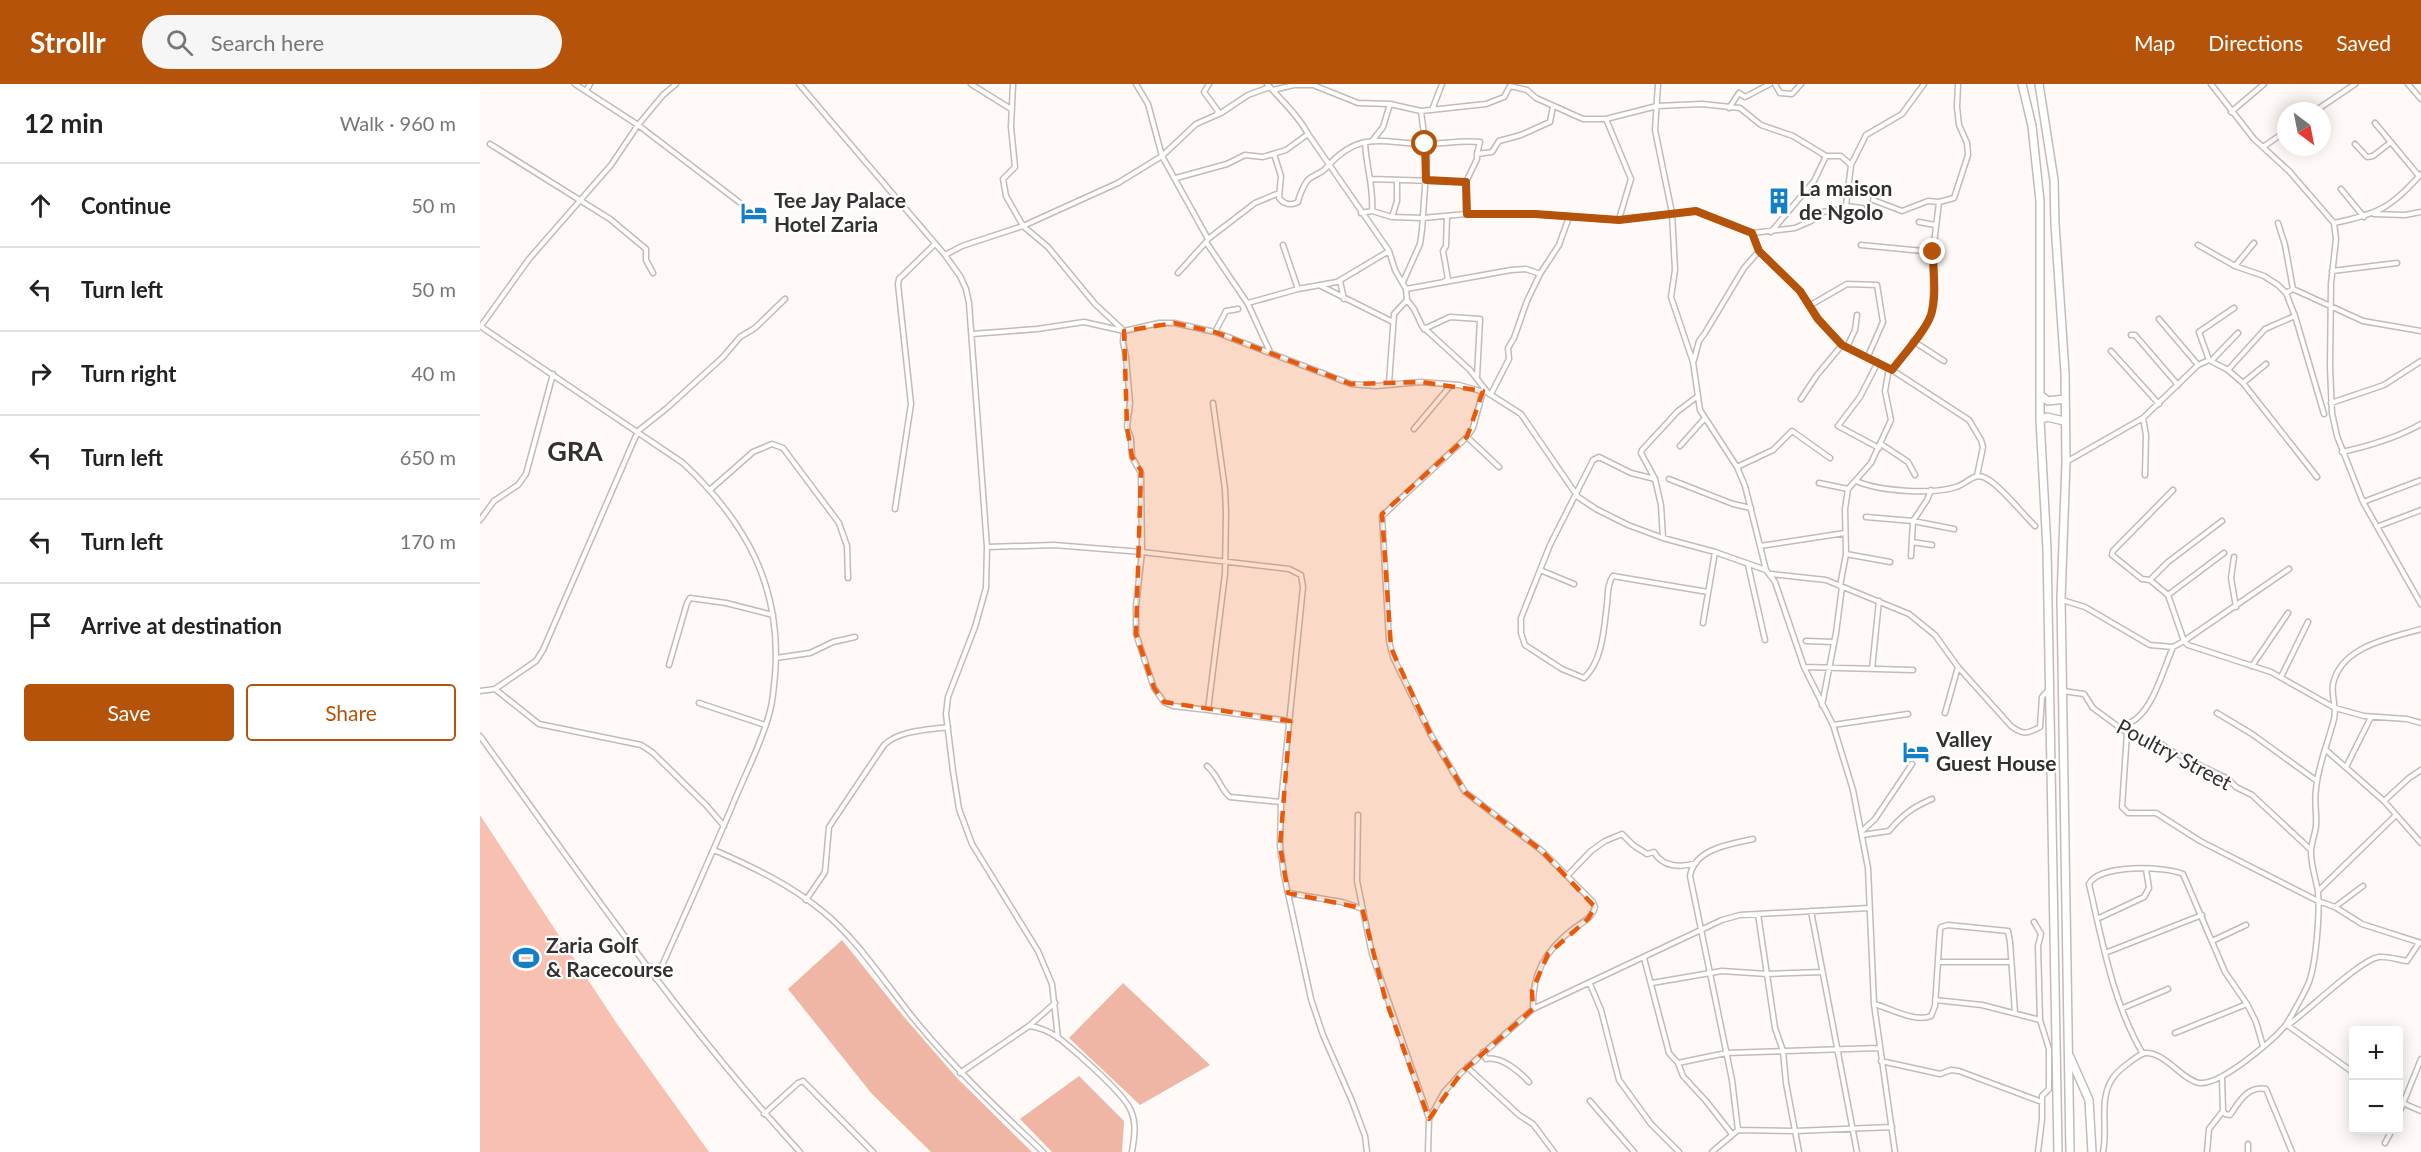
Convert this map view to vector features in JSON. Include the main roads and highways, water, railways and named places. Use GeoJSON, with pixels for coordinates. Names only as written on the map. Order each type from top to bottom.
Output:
{"type":"FeatureCollection","features":[{"type":"Feature","properties":{"kind":"highway"},"geometry":{"type":"LineString","coordinates":[[2022,84],[2032,126],[2040,201],[2040,420],[2047,549],[2058,1134],[2056,1152]]}},
{"type":"Feature","properties":{"kind":"highway"},"geometry":{"type":"LineString","coordinates":[[2039,84],[2054,180],[2065,399],[2066,462],[2061,599],[2070,1152]]}},
{"type":"Feature","properties":{"kind":"highway"},"geometry":{"type":"LineString","coordinates":[[2040,395],[2048,401],[2065,399]]}},
{"type":"Feature","properties":{"kind":"highway"},"geometry":{"type":"LineString","coordinates":[[2040,420],[2048,417],[2064,421]]}},
{"type":"Feature","properties":{"kind":"highway"},"geometry":{"type":"LineString","coordinates":[[2068,1048],[2089,1100],[2092,1152]]}},
{"type":"Feature","properties":{"kind":"place","name":"La maison de Ngolo"},"geometry":{"type":"Point","coordinates":[1779,201]}},
{"type":"Feature","properties":{"kind":"place","name":"Tee Jay Palace Hotel Zaria"},"geometry":{"type":"Point","coordinates":[754,213]}},
{"type":"Feature","properties":{"kind":"place","name":"Valley Guest House"},"geometry":{"type":"Point","coordinates":[1916,752]}},
{"type":"Feature","properties":{"kind":"place","name":"Zaria Golf & Racecourse"},"geometry":{"type":"Point","coordinates":[526,958]}},
{"type":"Feature","properties":{"kind":"district","name":"GRA"},"geometry":{"type":"Point","coordinates":[575,452]}}]}
